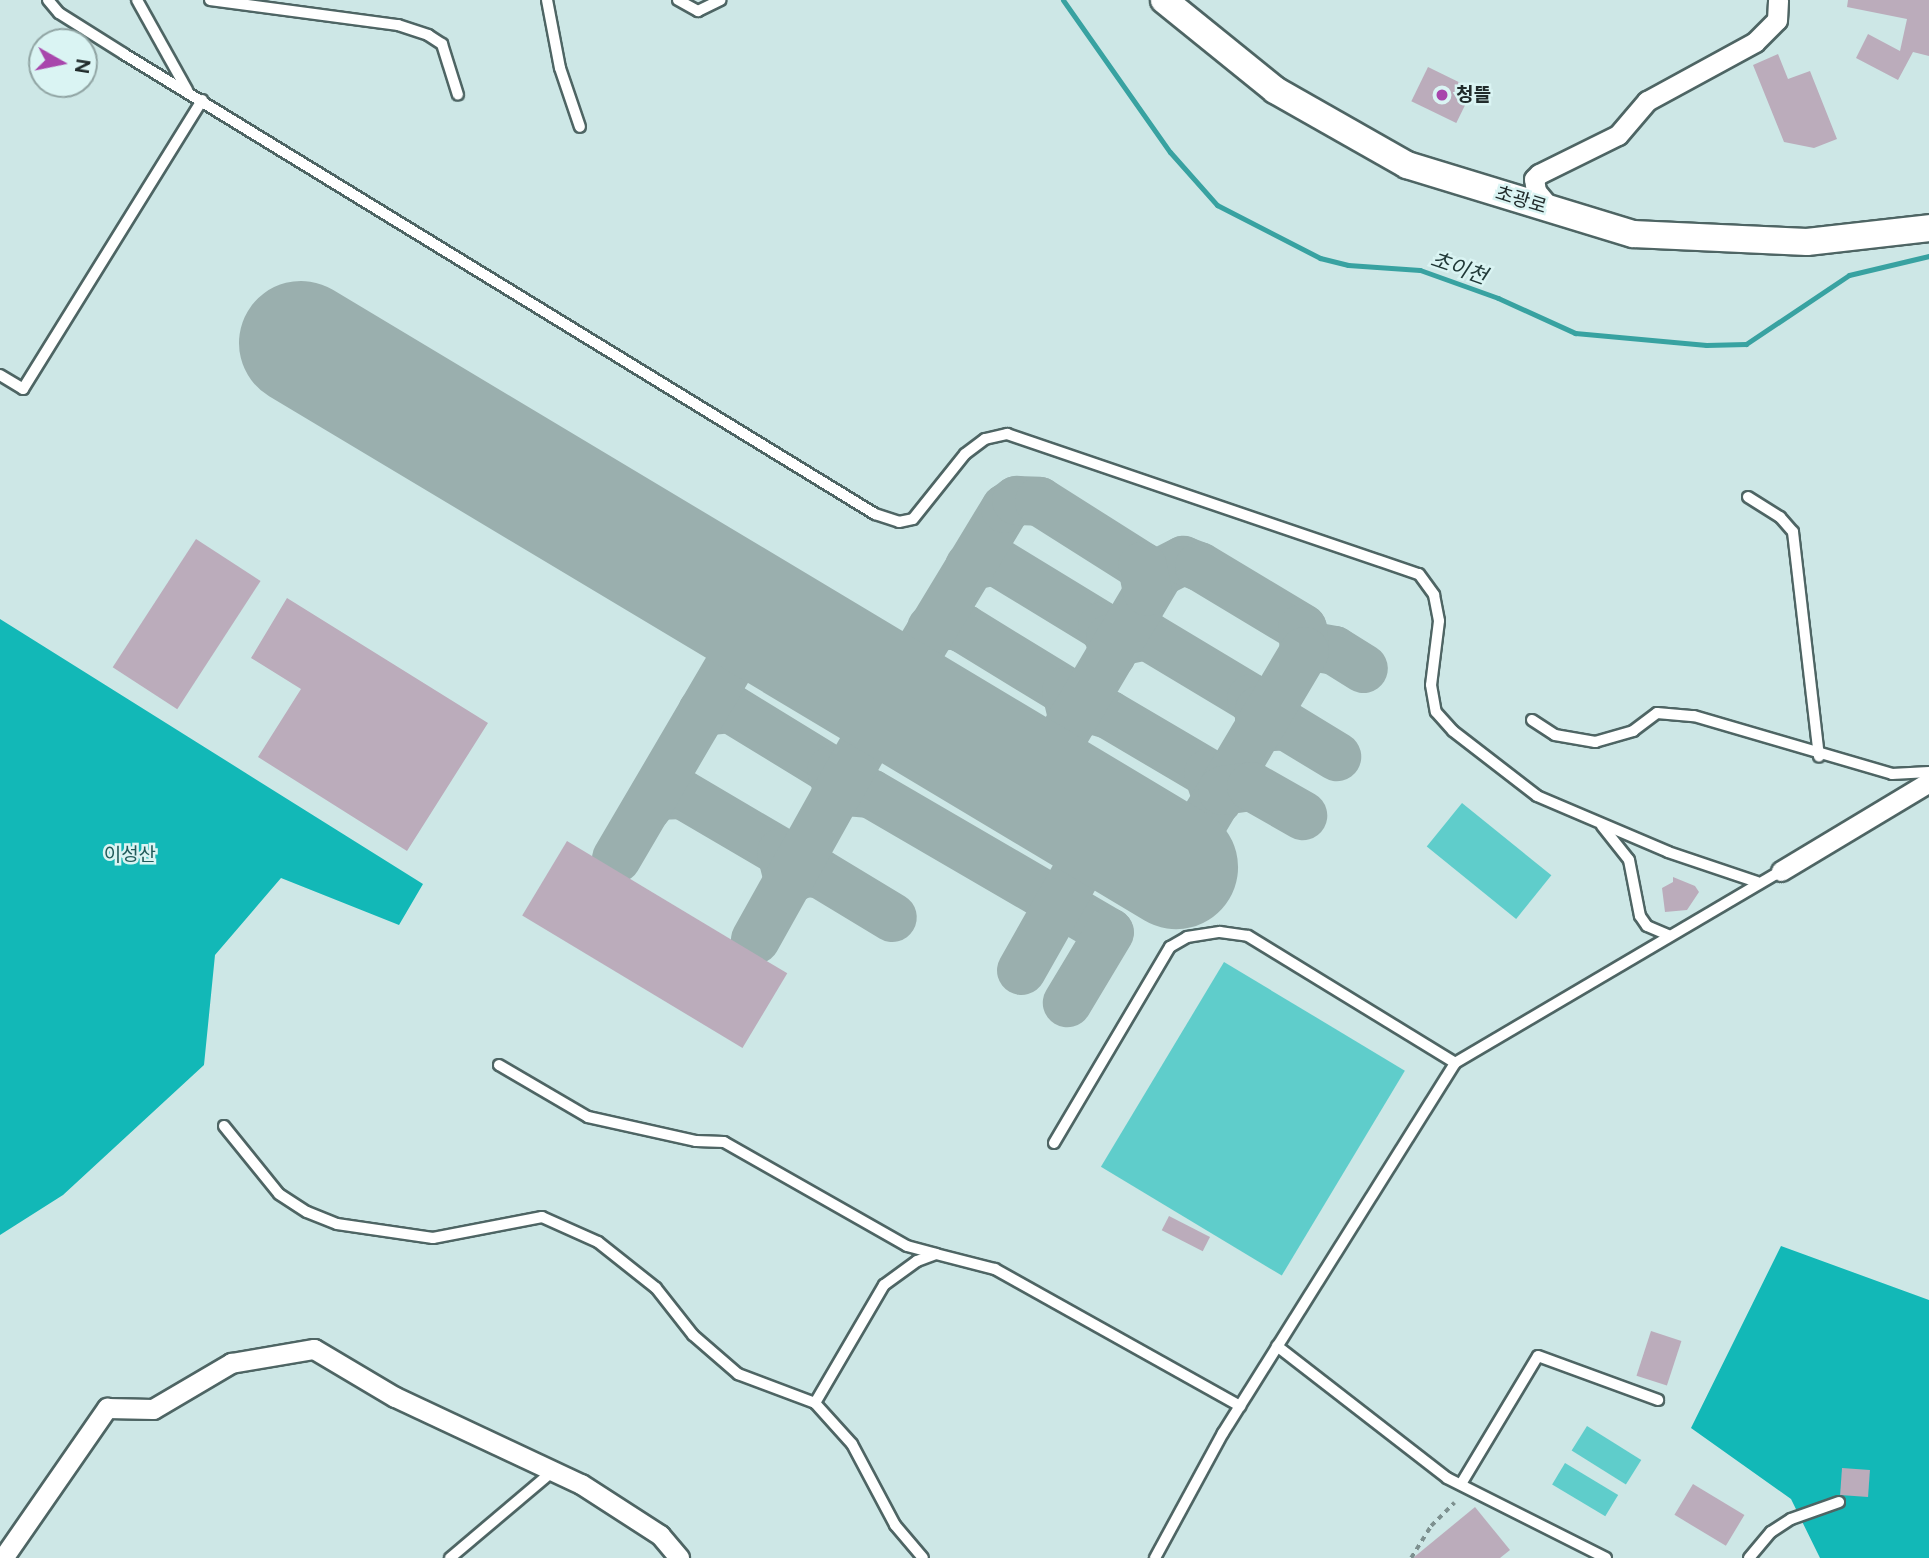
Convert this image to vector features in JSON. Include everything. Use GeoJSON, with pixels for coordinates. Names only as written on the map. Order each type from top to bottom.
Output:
{"type":"FeatureCollection","features":[{"type":"Feature","properties":{"kind":"street","name":"초광로"},"geometry":{"type":"LineString","coordinates":[[1164,0],[1275,90],[1407,165],[1633,234],[1807,242],[1929,228]]}},
{"type":"Feature","properties":{"kind":"street"},"geometry":{"type":"LineString","coordinates":[[1551,209],[1536,191],[1534,179],[1539,174],[1618,135],[1647,101],[1763,36],[1777,20],[1777,0]]}},
{"type":"Feature","properties":{"kind":"street"},"geometry":{"type":"LineString","coordinates":[[1781,871],[1929,782]]}},
{"type":"Feature","properties":{"kind":"street"},"geometry":{"type":"LineString","coordinates":[[3,1558],[107,1408],[153,1409],[231,1363],[314,1349],[395,1397],[553,1471],[660,1535],[679,1558]]}},
{"type":"Feature","properties":{"kind":"lane"},"geometry":{"type":"LineString","coordinates":[[48,0],[59,13],[875,514],[899,522],[913,519],[965,454],[985,439],[1007,434],[1419,574],[1434,595],[1439,621],[1431,685],[1436,712],[1492,765],[1525,788],[1599,822],[1724,874],[1757,882]]}},
{"type":"Feature","properties":{"kind":"lane"},"geometry":{"type":"LineString","coordinates":[[137,0],[187,91]]}},
{"type":"Feature","properties":{"kind":"lane"},"geometry":{"type":"LineString","coordinates":[[210,0],[384,23],[429,35],[442,44],[457,95]]}},
{"type":"Feature","properties":{"kind":"lane"},"geometry":{"type":"LineString","coordinates":[[547,0],[560,68],[580,127]]}},
{"type":"Feature","properties":{"kind":"lane"},"geometry":{"type":"LineString","coordinates":[[678,0],[698,11],[720,0]]}},
{"type":"Feature","properties":{"kind":"lane"},"geometry":{"type":"LineString","coordinates":[[0,375],[23,389],[202,100]]}},
{"type":"Feature","properties":{"kind":"lane"},"geometry":{"type":"LineString","coordinates":[[1748,497],[1780,517],[1793,532],[1819,756]]}},
{"type":"Feature","properties":{"kind":"lane"},"geometry":{"type":"LineString","coordinates":[[1532,720],[1555,735],[1595,742],[1633,731],[1657,713],[1694,716],[1819,756],[1892,774],[1929,772]]}},
{"type":"Feature","properties":{"kind":"lane"},"geometry":{"type":"LineString","coordinates":[[1599,822],[1625,850],[1634,873],[1640,916],[1647,926],[1668,935]]}},
{"type":"Feature","properties":{"kind":"lane"},"geometry":{"type":"LineString","coordinates":[[1155,1558],[1240,1406],[1455,1063],[1757,882],[1781,871]]}},
{"type":"Feature","properties":{"kind":"lane"},"geometry":{"type":"LineString","coordinates":[[1054,1143],[1170,947],[1187,937],[1220,932],[1248,936],[1455,1063]]}},
{"type":"Feature","properties":{"kind":"lane"},"geometry":{"type":"LineString","coordinates":[[499,1065],[588,1117],[696,1141],[724,1142],[907,1246],[995,1269],[1240,1406]]}},
{"type":"Feature","properties":{"kind":"lane"},"geometry":{"type":"LineString","coordinates":[[224,1126],[279,1194],[307,1212],[337,1224],[433,1238],[542,1217],[579,1230],[656,1288],[693,1335],[737,1374],[815,1403],[852,1444],[895,1525],[923,1558]]}},
{"type":"Feature","properties":{"kind":"lane"},"geometry":{"type":"LineString","coordinates":[[815,1403],[884,1285],[917,1261],[936,1254]]}},
{"type":"Feature","properties":{"kind":"lane"},"geometry":{"type":"LineString","coordinates":[[1277,1346],[1461,1484],[1606,1558]]}},
{"type":"Feature","properties":{"kind":"lane"},"geometry":{"type":"LineString","coordinates":[[1461,1484],[1538,1356],[1658,1400]]}},
{"type":"Feature","properties":{"kind":"lane"},"geometry":{"type":"LineString","coordinates":[[450,1558],[553,1471]]}},
{"type":"Feature","properties":{"kind":"lane"},"geometry":{"type":"LineString","coordinates":[[1749,1558],[1771,1532],[1791,1519],[1839,1502]]}},
{"type":"Feature","properties":{"kind":"path"},"geometry":{"type":"LineString","coordinates":[[1411,1558],[1431,1526],[1454,1503]]}},
{"type":"Feature","properties":{"kind":"shaded area"},"geometry":{"type":"Polygon","coordinates":[[[1462,803],[1551,875],[1516,919],[1427,847],[1462,803]]]}},
{"type":"Feature","properties":{"kind":"shaded area"},"geometry":{"type":"Polygon","coordinates":[[[1224,962],[1405,1071],[1282,1276],[1101,1167],[1224,962]]]}},
{"type":"Feature","properties":{"kind":"shaded area"},"geometry":{"type":"Polygon","coordinates":[[[1587,1426],[1641,1460],[1626,1485],[1572,1451],[1587,1426]]]}},
{"type":"Feature","properties":{"kind":"shaded area"},"geometry":{"type":"Polygon","coordinates":[[[1565,1463],[1618,1495],[1605,1516],[1552,1484],[1565,1463]]]}},
{"type":"Feature","properties":{"kind":"green space","name":"이성산"},"geometry":{"type":"Polygon","coordinates":[[[0,619],[423,884],[399,925],[281,878],[215,955],[204,1065],[63,1195],[0,1235],[0,619]]]}},
{"type":"Feature","properties":{"kind":"green space"},"geometry":{"type":"Polygon","coordinates":[[[1781,1246],[1929,1300],[1929,1558],[1820,1558],[1791,1499],[1691,1428],[1781,1246]]]}},
{"type":"Feature","properties":{"kind":"building"},"geometry":{"type":"Polygon","coordinates":[[[1848,0],[1929,0],[1929,56],[1913,52],[1898,80],[1856,58],[1868,34],[1900,51],[1907,19],[1847,7],[1848,0]]]}},
{"type":"Feature","properties":{"kind":"building"},"geometry":{"type":"Polygon","coordinates":[[[1778,54],[1788,79],[1810,71],[1837,139],[1814,148],[1784,142],[1753,65],[1778,54]]]}},
{"type":"Feature","properties":{"kind":"building","name":"청뜰"},"geometry":{"type":"Polygon","coordinates":[[[1428,67],[1473,89],[1456,123],[1411,101],[1428,67]]]}},
{"type":"Feature","properties":{"kind":"building"},"geometry":{"type":"Polygon","coordinates":[[[196,539],[261,581],[177,709],[113,667],[196,539]]]}},
{"type":"Feature","properties":{"kind":"building"},"geometry":{"type":"Polygon","coordinates":[[[287,598],[488,723],[407,851],[258,757],[301,689],[251,658],[287,598]]]}},
{"type":"Feature","properties":{"kind":"building"},"geometry":{"type":"Polygon","coordinates":[[[567,841],[787,973],[742,1048],[522,916],[567,841]]]}},
{"type":"Feature","properties":{"kind":"building"},"geometry":{"type":"Polygon","coordinates":[[[1673,877],[1695,886],[1699,892],[1687,910],[1665,912],[1662,888],[1673,882],[1673,877]]]}},
{"type":"Feature","properties":{"kind":"building"},"geometry":{"type":"Polygon","coordinates":[[[1169,1216],[1210,1237],[1203,1251],[1162,1230],[1169,1216]]]}},
{"type":"Feature","properties":{"kind":"building"},"geometry":{"type":"Polygon","coordinates":[[[1651,1331],[1681,1341],[1667,1386],[1636,1376],[1651,1331]]]}},
{"type":"Feature","properties":{"kind":"building"},"geometry":{"type":"Polygon","coordinates":[[[1842,1468],[1870,1470],[1868,1497],[1840,1495],[1842,1468]]]}},
{"type":"Feature","properties":{"kind":"building"},"geometry":{"type":"Polygon","coordinates":[[[1693,1484],[1744,1515],[1726,1546],[1674,1515],[1693,1484]]]}},
{"type":"Feature","properties":{"kind":"building"},"geometry":{"type":"Polygon","coordinates":[[[1475,1507],[1510,1550],[1500,1558],[1413,1558],[1475,1507]]]}},
{"type":"Feature","properties":{"kind":"waterway","name":"초이천"},"geometry":{"type":"LineString","coordinates":[[1063,0],[1170,152],[1217,205],[1320,258],[1348,265],[1420,270],[1498,298],[1575,333],[1706,345],[1746,344],[1849,275],[1929,256]]}},
{"type":"Feature","properties":{"kind":"taxiway"},"geometry":{"type":"LineString","coordinates":[[755,939],[891,696],[1005,508],[1016,500],[1039,501],[1142,566],[1147,591]]}},
{"type":"Feature","properties":{"kind":"taxiway"},"geometry":{"type":"LineString","coordinates":[[969,566],[994,560],[1102,626],[1110,638],[1111,654]]}},
{"type":"Feature","properties":{"kind":"taxiway"},"geometry":{"type":"LineString","coordinates":[[1035,782],[1159,572],[1183,560],[1199,566],[1302,628],[1304,651],[1176,867]]}},
{"type":"Feature","properties":{"kind":"taxiway"},"geometry":{"type":"LineString","coordinates":[[616,858],[758,616]]}},
{"type":"Feature","properties":{"kind":"taxiway"},"geometry":{"type":"LineString","coordinates":[[931,628],[952,624],[963,628],[1066,691],[1072,718]]}},
{"type":"Feature","properties":{"kind":"taxiway"},"geometry":{"type":"LineString","coordinates":[[1118,641],[1146,635],[1251,698],[1259,710],[1259,727],[1285,725],[1336,756]]}},
{"type":"Feature","properties":{"kind":"taxiway"},"geometry":{"type":"LineString","coordinates":[[1304,651],[1317,647],[1334,650],[1363,668]]}},
{"type":"Feature","properties":{"kind":"taxiway"},"geometry":{"type":"LineString","coordinates":[[702,711],[730,708],[831,770],[838,790]]}},
{"type":"Feature","properties":{"kind":"taxiway"},"geometry":{"type":"LineString","coordinates":[[1072,718],[1088,708],[1108,714],[1208,773],[1217,799]]}},
{"type":"Feature","properties":{"kind":"taxiway"},"geometry":{"type":"LineString","coordinates":[[1222,790],[1251,786],[1302,815]]}},
{"type":"Feature","properties":{"kind":"taxiway"},"geometry":{"type":"LineString","coordinates":[[834,797],[846,791],[870,793],[1109,932],[1067,1002]]}},
{"type":"Feature","properties":{"kind":"taxiway"},"geometry":{"type":"LineString","coordinates":[[646,808],[656,795],[682,794],[781,852],[788,880]]}},
{"type":"Feature","properties":{"kind":"taxiway"},"geometry":{"type":"LineString","coordinates":[[1021,970],[1104,823]]}},
{"type":"Feature","properties":{"kind":"taxiway"},"geometry":{"type":"LineString","coordinates":[[788,880],[803,872],[819,873],[892,917]]}},
{"type":"Feature","properties":{"kind":"runway"},"geometry":{"type":"LineString","coordinates":[[301,343],[1176,867]]}},
{"type":"Feature","properties":{"kind":"place","name":"청뜰"},"geometry":{"type":"Point","coordinates":[1442,95]}}]}
